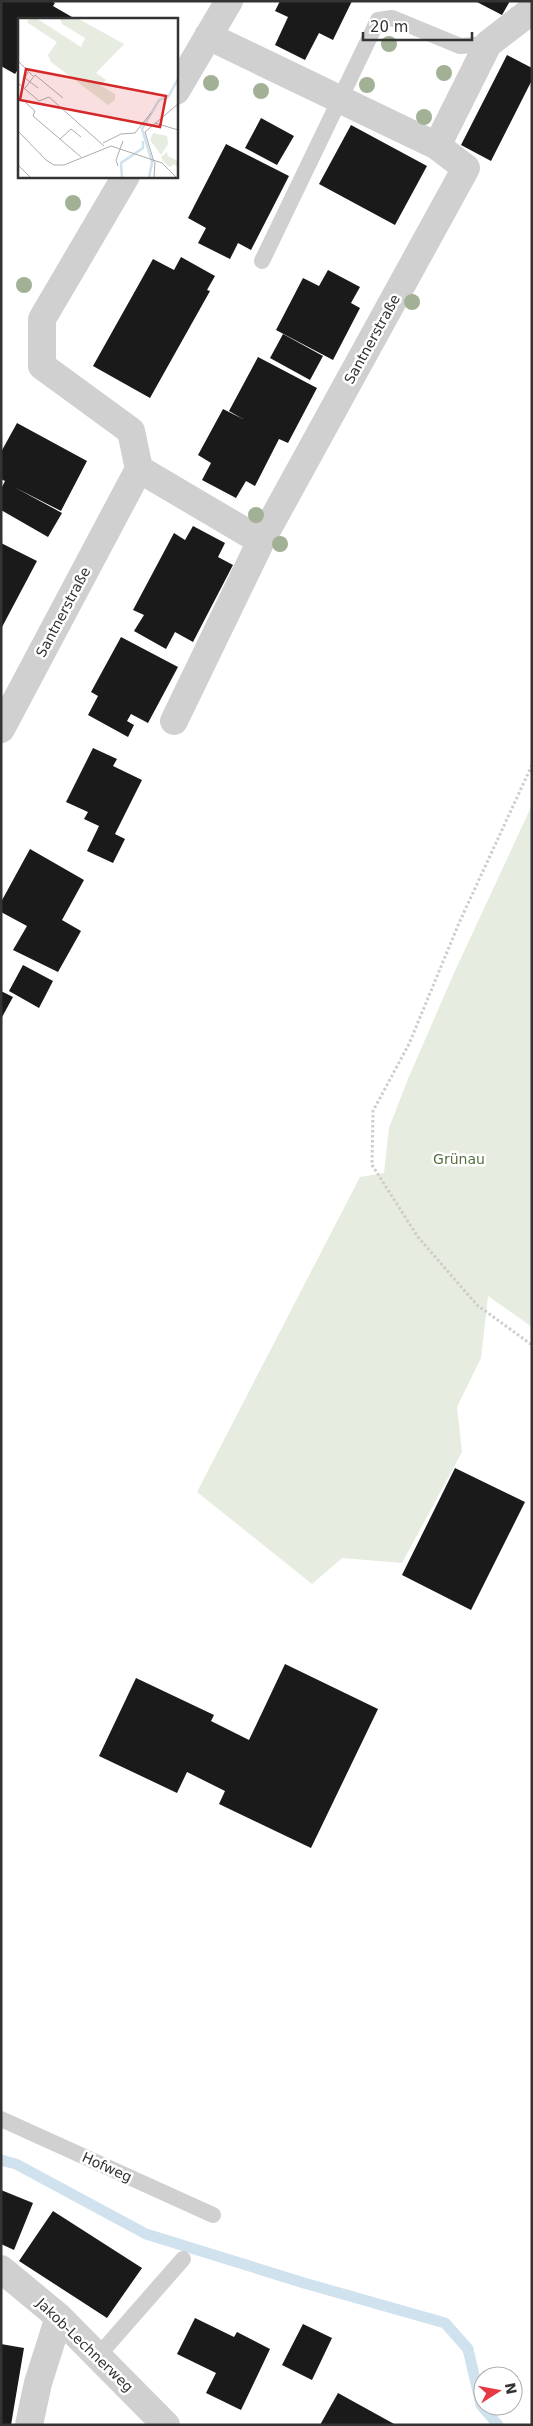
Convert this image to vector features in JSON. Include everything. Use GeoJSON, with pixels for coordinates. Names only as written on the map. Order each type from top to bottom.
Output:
{"type":"FeatureCollection","features":[{"type":"Feature","properties":{"kind":"street"},"geometry":{"type":"LineString","coordinates":[[178,88],[229,1]]}},
{"type":"Feature","properties":{"kind":"street"},"geometry":{"type":"LineString","coordinates":[[437,146],[488,44],[532,10]]}},
{"type":"Feature","properties":{"kind":"street","name":"Santnerstraße"},"geometry":{"type":"LineString","coordinates":[[174,721],[261,541],[466,168],[437,146],[208,36]]}},
{"type":"Feature","properties":{"kind":"street"},"geometry":{"type":"LineString","coordinates":[[125,178],[42,319],[42,366],[130,432],[139,469],[261,541]]}},
{"type":"Feature","properties":{"kind":"street","name":"Santnerstraße"},"geometry":{"type":"LineString","coordinates":[[1,729],[139,469]]}},
{"type":"Feature","properties":{"kind":"street","name":"Jakob-Lechnerweg"},"geometry":{"type":"LineString","coordinates":[[1,2269],[59,2317],[166,2425]]}},
{"type":"Feature","properties":{"kind":"street"},"geometry":{"type":"LineString","coordinates":[[29,2425],[38,2383],[59,2317]]}},
{"type":"Feature","properties":{"kind":"lane"},"geometry":{"type":"LineString","coordinates":[[262,261],[378,20],[392,18],[460,46],[488,44]]}},
{"type":"Feature","properties":{"kind":"lane","name":"Hofweg"},"geometry":{"type":"LineString","coordinates":[[1,2119],[213,2215]]}},
{"type":"Feature","properties":{"kind":"lane"},"geometry":{"type":"LineString","coordinates":[[98,2356],[183,2259]]}},
{"type":"Feature","properties":{"kind":"path"},"geometry":{"type":"LineString","coordinates":[[532,766],[459,923],[409,1044],[373,1111],[372,1165],[418,1237],[477,1305],[532,1345]]}},
{"type":"Feature","properties":{"kind":"green space","name":"Grünau"},"geometry":{"type":"Polygon","coordinates":[[[532,805],[532,1327],[488,1296],[481,1358],[457,1407],[462,1452],[402,1563],[342,1558],[312,1584],[197,1492],[360,1177],[384,1173],[389,1128],[408,1079],[454,973],[532,805]]]}},
{"type":"Feature","properties":{"kind":"building"},"geometry":{"type":"Polygon","coordinates":[[[1,1],[51,1],[55,3],[53,6],[72,17],[18,18],[18,72],[15,74],[1,66],[1,1]]]}},
{"type":"Feature","properties":{"kind":"building"},"geometry":{"type":"Polygon","coordinates":[[[280,1],[352,1],[333,40],[319,33],[305,60],[275,45],[288,17],[275,11],[280,1]]]}},
{"type":"Feature","properties":{"kind":"building"},"geometry":{"type":"Polygon","coordinates":[[[475,1],[510,1],[502,15],[475,1]]]}},
{"type":"Feature","properties":{"kind":"building"},"geometry":{"type":"Polygon","coordinates":[[[507,55],[532,68],[532,80],[491,161],[461,145],[507,55]]]}},
{"type":"Feature","properties":{"kind":"building"},"geometry":{"type":"Polygon","coordinates":[[[261,118],[294,136],[277,165],[245,148],[261,118]]]}},
{"type":"Feature","properties":{"kind":"building"},"geometry":{"type":"Polygon","coordinates":[[[351,125],[427,166],[395,225],[319,184],[351,125]]]}},
{"type":"Feature","properties":{"kind":"building"},"geometry":{"type":"Polygon","coordinates":[[[226,144],[289,176],[251,250],[238,243],[230,259],[198,243],[206,228],[188,218],[226,144]]]}},
{"type":"Feature","properties":{"kind":"building"},"geometry":{"type":"Polygon","coordinates":[[[181,257],[215,276],[207,290],[210,291],[150,398],[93,366],[153,259],[174,270],[181,257]]]}},
{"type":"Feature","properties":{"kind":"building"},"geometry":{"type":"Polygon","coordinates":[[[328,270],[360,287],[351,303],[360,308],[333,360],[276,330],[303,278],[319,286],[328,270]]]}},
{"type":"Feature","properties":{"kind":"building"},"geometry":{"type":"Polygon","coordinates":[[[283,334],[323,356],[310,380],[270,358],[283,334]]]}},
{"type":"Feature","properties":{"kind":"building"},"geometry":{"type":"Polygon","coordinates":[[[258,357],[317,388],[288,443],[279,439],[255,486],[246,481],[236,498],[202,480],[211,463],[198,455],[223,409],[243,419],[229,411],[258,357]]]}},
{"type":"Feature","properties":{"kind":"building"},"geometry":{"type":"Polygon","coordinates":[[[17,423],[87,461],[61,511],[14,487],[62,513],[48,537],[1,510],[1,489],[5,481],[1,479],[1,452],[17,423]]]}},
{"type":"Feature","properties":{"kind":"building"},"geometry":{"type":"Polygon","coordinates":[[[193,526],[225,543],[218,557],[233,565],[193,642],[175,632],[166,649],[134,631],[144,615],[133,610],[174,533],[185,540],[193,526]]]}},
{"type":"Feature","properties":{"kind":"building"},"geometry":{"type":"Polygon","coordinates":[[[1,543],[37,561],[1,629],[1,543]]]}},
{"type":"Feature","properties":{"kind":"building"},"geometry":{"type":"Polygon","coordinates":[[[121,637],[178,667],[148,723],[131,714],[127,721],[134,725],[128,737],[88,715],[98,696],[91,692],[121,637]]]}},
{"type":"Feature","properties":{"kind":"building"},"geometry":{"type":"Polygon","coordinates":[[[93,748],[117,759],[113,766],[142,780],[115,834],[125,839],[113,863],[87,851],[99,826],[84,819],[88,812],[66,802],[93,748]]]}},
{"type":"Feature","properties":{"kind":"building"},"geometry":{"type":"Polygon","coordinates":[[[30,849],[84,880],[62,920],[81,931],[58,972],[13,950],[27,926],[1,912],[1,902],[30,849]]]}},
{"type":"Feature","properties":{"kind":"building"},"geometry":{"type":"Polygon","coordinates":[[[23,965],[53,981],[39,1008],[9,991],[23,965]]]}},
{"type":"Feature","properties":{"kind":"building"},"geometry":{"type":"Polygon","coordinates":[[[1,991],[13,997],[1,1019],[1,991]]]}},
{"type":"Feature","properties":{"kind":"building"},"geometry":{"type":"Polygon","coordinates":[[[455,1468],[525,1502],[471,1610],[402,1575],[455,1468]]]}},
{"type":"Feature","properties":{"kind":"building"},"geometry":{"type":"Polygon","coordinates":[[[285,1664],[378,1709],[311,1848],[219,1804],[225,1791],[187,1772],[177,1793],[99,1756],[136,1678],[214,1715],[211,1721],[249,1740],[285,1664]]]}},
{"type":"Feature","properties":{"kind":"building"},"geometry":{"type":"Polygon","coordinates":[[[1,2190],[33,2203],[14,2250],[1,2244],[1,2190]]]}},
{"type":"Feature","properties":{"kind":"building"},"geometry":{"type":"Polygon","coordinates":[[[53,2211],[142,2268],[107,2318],[19,2261],[53,2211]]]}},
{"type":"Feature","properties":{"kind":"building"},"geometry":{"type":"Polygon","coordinates":[[[195,2318],[234,2337],[237,2332],[270,2349],[241,2410],[206,2393],[216,2373],[177,2354],[195,2318]]]}},
{"type":"Feature","properties":{"kind":"building"},"geometry":{"type":"Polygon","coordinates":[[[303,2324],[332,2338],[312,2380],[282,2365],[303,2324]]]}},
{"type":"Feature","properties":{"kind":"building"},"geometry":{"type":"Polygon","coordinates":[[[1,2344],[24,2348],[11,2425],[1,2425],[1,2344]]]}},
{"type":"Feature","properties":{"kind":"building"},"geometry":{"type":"Polygon","coordinates":[[[338,2393],[396,2425],[320,2425],[338,2393]]]}},
{"type":"Feature","properties":{"kind":"waterway"},"geometry":{"type":"LineString","coordinates":[[1,2160],[16,2164],[146,2234],[304,2283],[445,2323],[468,2349],[481,2405],[498,2425]]}}]}
